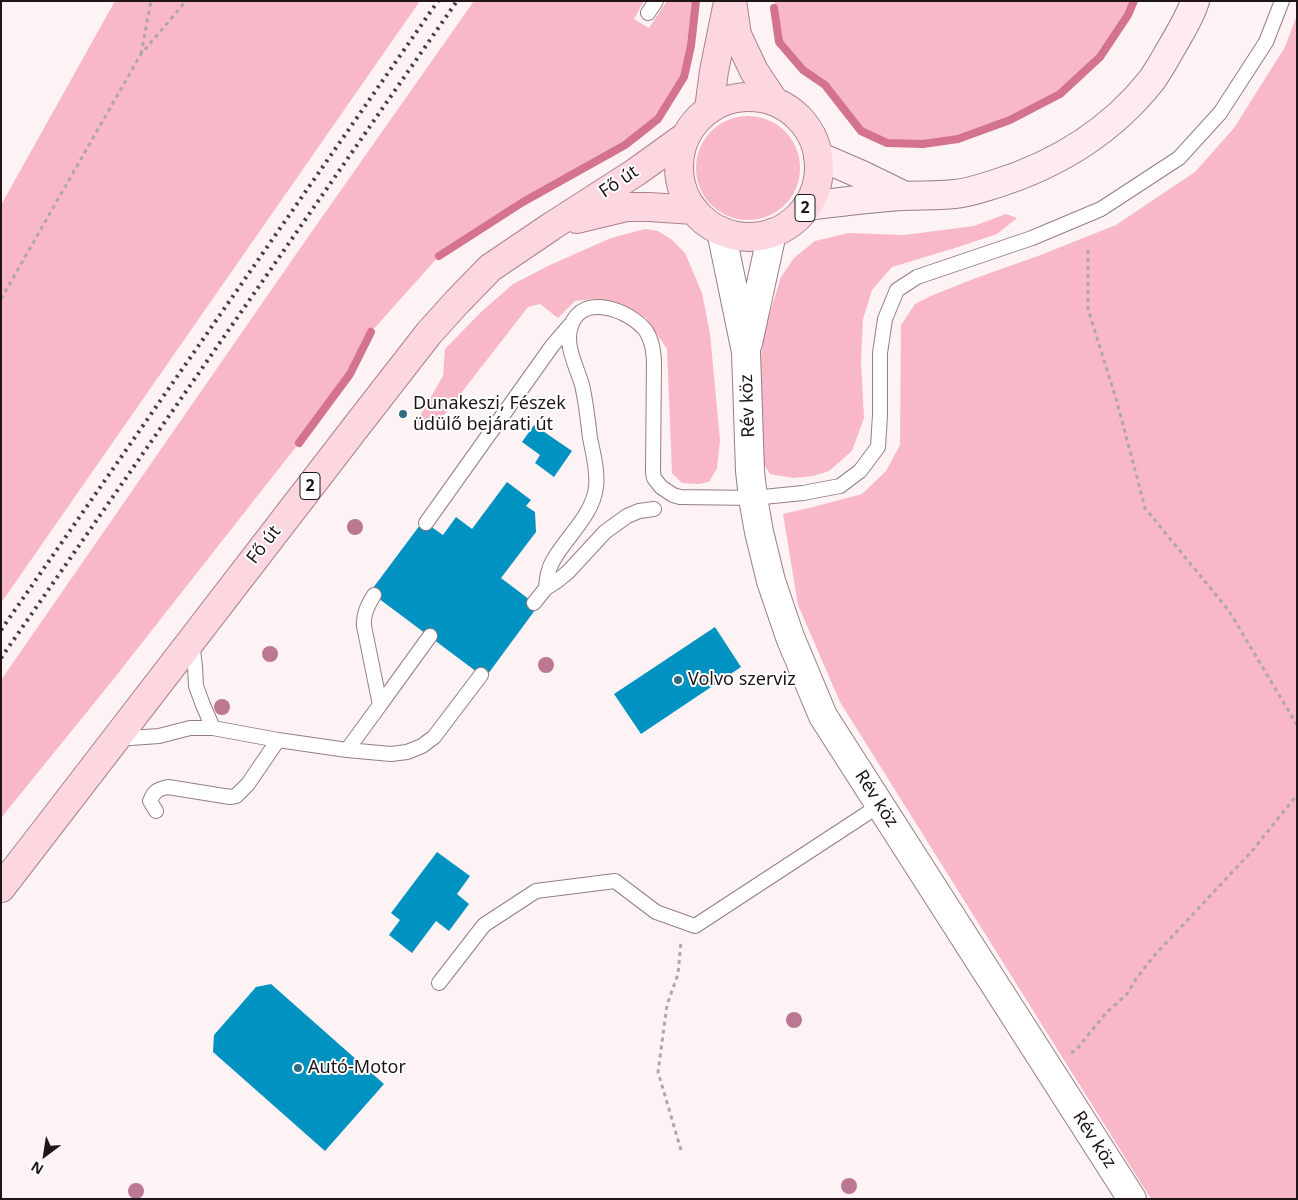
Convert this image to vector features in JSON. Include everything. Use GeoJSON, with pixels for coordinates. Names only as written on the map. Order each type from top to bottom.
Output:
{"type":"FeatureCollection","features":[{"type":"Feature","properties":{"kind":"main road"},"geometry":{"type":"LineString","coordinates":[[709,109],[714,71],[728,1]]}},
{"type":"Feature","properties":{"kind":"main road","name":"Fő út"},"geometry":{"type":"LineString","coordinates":[[732,1],[737,35],[754,71],[774,101]]}},
{"type":"Feature","properties":{"kind":"main road"},"geometry":{"type":"LineString","coordinates":[[807,206],[904,196],[956,194],[1027,173],[1051,162],[1107,126],[1130,104],[1151,80],[1181,32],[1195,1]]}},
{"type":"Feature","properties":{"kind":"main road","name":"Fő út"},"geometry":{"type":"LineString","coordinates":[[752,96],[774,101],[795,114],[811,133],[818,156],[819,174],[816,191],[807,206],[792,223],[772,233],[755,237],[721,232],[706,222],[694,210],[682,187],[679,161],[686,136],[696,121],[709,109],[730,99],[752,96]]}},
{"type":"Feature","properties":{"kind":"main road","name":"Fő út"},"geometry":{"type":"LineString","coordinates":[[1,888],[429,333],[457,302],[490,268],[628,177],[686,136]]}},
{"type":"Feature","properties":{"kind":"main road"},"geometry":{"type":"LineString","coordinates":[[818,156],[904,196]]}},
{"type":"Feature","properties":{"kind":"main road","name":"Fő út"},"geometry":{"type":"LineString","coordinates":[[552,226],[627,207],[694,210]]}},
{"type":"Feature","properties":{"kind":"street","name":"Rév köz"},"geometry":{"type":"LineString","coordinates":[[721,232],[746,352],[748,425],[753,498],[758,532],[771,581],[790,636],[823,716],[1132,1199]]}},
{"type":"Feature","properties":{"kind":"street","name":"Rév köz"},"geometry":{"type":"LineString","coordinates":[[746,352],[772,233]]}},
{"type":"Feature","properties":{"kind":"lane"},"geometry":{"type":"LineString","coordinates":[[648,13],[656,1]]}},
{"type":"Feature","properties":{"kind":"lane"},"geometry":{"type":"LineString","coordinates":[[426,522],[552,346],[580,312],[590,307],[620,312],[638,324],[648,335],[654,360],[653,472],[657,483],[666,492],[680,497],[753,498],[803,493],[840,486],[860,471],[878,447],[880,353],[885,319],[897,290],[917,277],[1032,238],[1100,208],[1179,158],[1220,112],[1266,42],[1282,1]]}},
{"type":"Feature","properties":{"kind":"lane"},"geometry":{"type":"LineString","coordinates":[[546,588],[547,576],[554,559],[586,512],[593,499],[596,487],[582,386],[569,345],[568,336],[572,322]]}},
{"type":"Feature","properties":{"kind":"lane"},"geometry":{"type":"LineString","coordinates":[[534,603],[546,588],[568,572],[593,543],[617,522],[639,511],[654,509]]}},
{"type":"Feature","properties":{"kind":"lane"},"geometry":{"type":"LineString","coordinates":[[374,595],[366,611],[364,626],[380,705]]}},
{"type":"Feature","properties":{"kind":"lane"},"geometry":{"type":"LineString","coordinates":[[347,750],[430,636]]}},
{"type":"Feature","properties":{"kind":"lane"},"geometry":{"type":"LineString","coordinates":[[192,640],[196,686],[213,728]]}},
{"type":"Feature","properties":{"kind":"lane"},"geometry":{"type":"LineString","coordinates":[[116,739],[159,736],[190,728],[213,728],[347,750],[391,754],[407,752],[422,746],[434,737],[481,675]]}},
{"type":"Feature","properties":{"kind":"lane"},"geometry":{"type":"LineString","coordinates":[[156,811],[150,801],[160,788],[168,787],[230,797],[236,796],[248,784],[278,740]]}},
{"type":"Feature","properties":{"kind":"lane"},"geometry":{"type":"LineString","coordinates":[[439,983],[484,925],[536,891],[615,881],[656,912],[695,926],[880,805]]}},
{"type":"Feature","properties":{"kind":"path"},"geometry":{"type":"LineString","coordinates":[[141,54],[151,1]]}},
{"type":"Feature","properties":{"kind":"path"},"geometry":{"type":"LineString","coordinates":[[1,299],[141,54],[186,1]]}},
{"type":"Feature","properties":{"kind":"path"},"geometry":{"type":"LineString","coordinates":[[1088,250],[1088,308],[1117,402],[1145,508],[1228,611],[1297,725]]}},
{"type":"Feature","properties":{"kind":"path"},"geometry":{"type":"LineString","coordinates":[[1049,1069],[1076,1050],[1106,1013],[1127,994],[1136,978],[1153,957],[1252,851],[1297,795]]}},
{"type":"Feature","properties":{"kind":"path"},"geometry":{"type":"LineString","coordinates":[[681,1150],[658,1072],[667,1005],[678,974],[684,922]]}},
{"type":"Feature","properties":{"kind":"shaded area"},"geometry":{"type":"Polygon","coordinates":[[[115,1],[420,1],[1,603],[1,205],[115,1]]]}},
{"type":"Feature","properties":{"kind":"shaded area"},"geometry":{"type":"Polygon","coordinates":[[[474,1],[644,1],[634,19],[649,28],[667,1],[696,1],[691,46],[684,77],[658,119],[625,145],[523,202],[439,256],[371,332],[350,374],[299,443],[112,681],[1,818],[1,680],[474,1]]]}},
{"type":"Feature","properties":{"kind":"shaded area"},"geometry":{"type":"Polygon","coordinates":[[[775,1],[1134,1],[1128,15],[1100,57],[1060,94],[1010,120],[958,139],[923,144],[887,143],[861,131],[825,85],[803,70],[779,42],[774,8],[775,1]]]}},
{"type":"Feature","properties":{"kind":"shaded area"},"geometry":{"type":"Polygon","coordinates":[[[1297,15],[1297,1199],[1151,1199],[840,702],[798,605],[783,514],[862,494],[886,471],[900,445],[901,325],[915,304],[976,278],[1116,225],[1195,172],[1234,128],[1285,47],[1297,15]]]}},
{"type":"Feature","properties":{"kind":"shaded area"},"geometry":{"type":"Polygon","coordinates":[[[748,116],[768,120],[785,131],[796,148],[800,168],[796,188],[785,205],[768,216],[748,220],[728,216],[711,205],[700,188],[696,168],[700,148],[711,131],[728,120],[748,116]]]}},
{"type":"Feature","properties":{"kind":"shaded area"},"geometry":{"type":"Polygon","coordinates":[[[1006,214],[1017,218],[997,234],[892,267],[872,290],[863,319],[861,362],[864,418],[852,451],[829,471],[813,476],[793,478],[770,474],[764,465],[758,383],[764,332],[781,277],[794,258],[815,241],[849,233],[904,235],[974,226],[1006,214]]]}},
{"type":"Feature","properties":{"kind":"shaded area"},"geometry":{"type":"Polygon","coordinates":[[[645,229],[658,231],[671,239],[685,253],[702,293],[710,334],[720,440],[717,468],[709,482],[698,484],[682,483],[672,473],[667,349],[646,318],[616,302],[594,299],[575,301],[558,318],[540,304],[528,307],[437,424],[421,426],[416,423],[443,376],[445,349],[480,313],[513,284],[611,238],[645,229]]]}},
{"type":"Feature","properties":{"kind":"building"},"geometry":{"type":"Polygon","coordinates":[[[534,425],[572,451],[554,477],[535,463],[540,455],[522,442],[534,425]]]}},
{"type":"Feature","properties":{"kind":"building"},"geometry":{"type":"Polygon","coordinates":[[[507,482],[531,500],[526,506],[535,512],[536,532],[501,578],[538,606],[485,678],[370,592],[423,521],[443,535],[456,517],[472,529],[507,482]]]}},
{"type":"Feature","properties":{"kind":"building","name":"Volvo szerviz"},"geometry":{"type":"Polygon","coordinates":[[[715,627],[741,667],[641,734],[614,694],[715,627]]]}},
{"type":"Feature","properties":{"kind":"building"},"geometry":{"type":"Polygon","coordinates":[[[437,852],[470,876],[457,894],[469,904],[449,931],[436,921],[412,953],[389,935],[400,920],[391,913],[437,852]]]}},
{"type":"Feature","properties":{"kind":"building","name":"Autó-Motor"},"geometry":{"type":"Polygon","coordinates":[[[271,984],[384,1084],[325,1151],[213,1052],[214,1035],[256,987],[271,984]]]}},
{"type":"Feature","properties":{"kind":"waterway"},"geometry":{"type":"LineString","coordinates":[[439,256],[523,202],[625,145],[658,119],[684,77],[691,46],[696,1]]}},
{"type":"Feature","properties":{"kind":"waterway"},"geometry":{"type":"LineString","coordinates":[[774,8],[779,42],[803,70],[825,85],[861,131],[887,143],[923,144],[958,139],[1010,120],[1060,94],[1100,57],[1128,15],[1134,1]]}},
{"type":"Feature","properties":{"kind":"waterway"},"geometry":{"type":"LineString","coordinates":[[299,443],[350,374],[371,332]]}},
{"type":"Feature","properties":{"kind":"railway"},"geometry":{"type":"LineString","coordinates":[[1,630],[438,1]]}},
{"type":"Feature","properties":{"kind":"railway"},"geometry":{"type":"LineString","coordinates":[[1,658],[457,1]]}},
{"type":"Feature","properties":{"kind":"place","name":"Dunakeszi, Fészek üdülő bejárati út"},"geometry":{"type":"Point","coordinates":[403,414]}},
{"type":"Feature","properties":{"kind":"place","name":"Volvo szerviz"},"geometry":{"type":"Point","coordinates":[678,680]}},
{"type":"Feature","properties":{"kind":"place","name":"Autó-Motor"},"geometry":{"type":"Point","coordinates":[298,1068]}}]}
